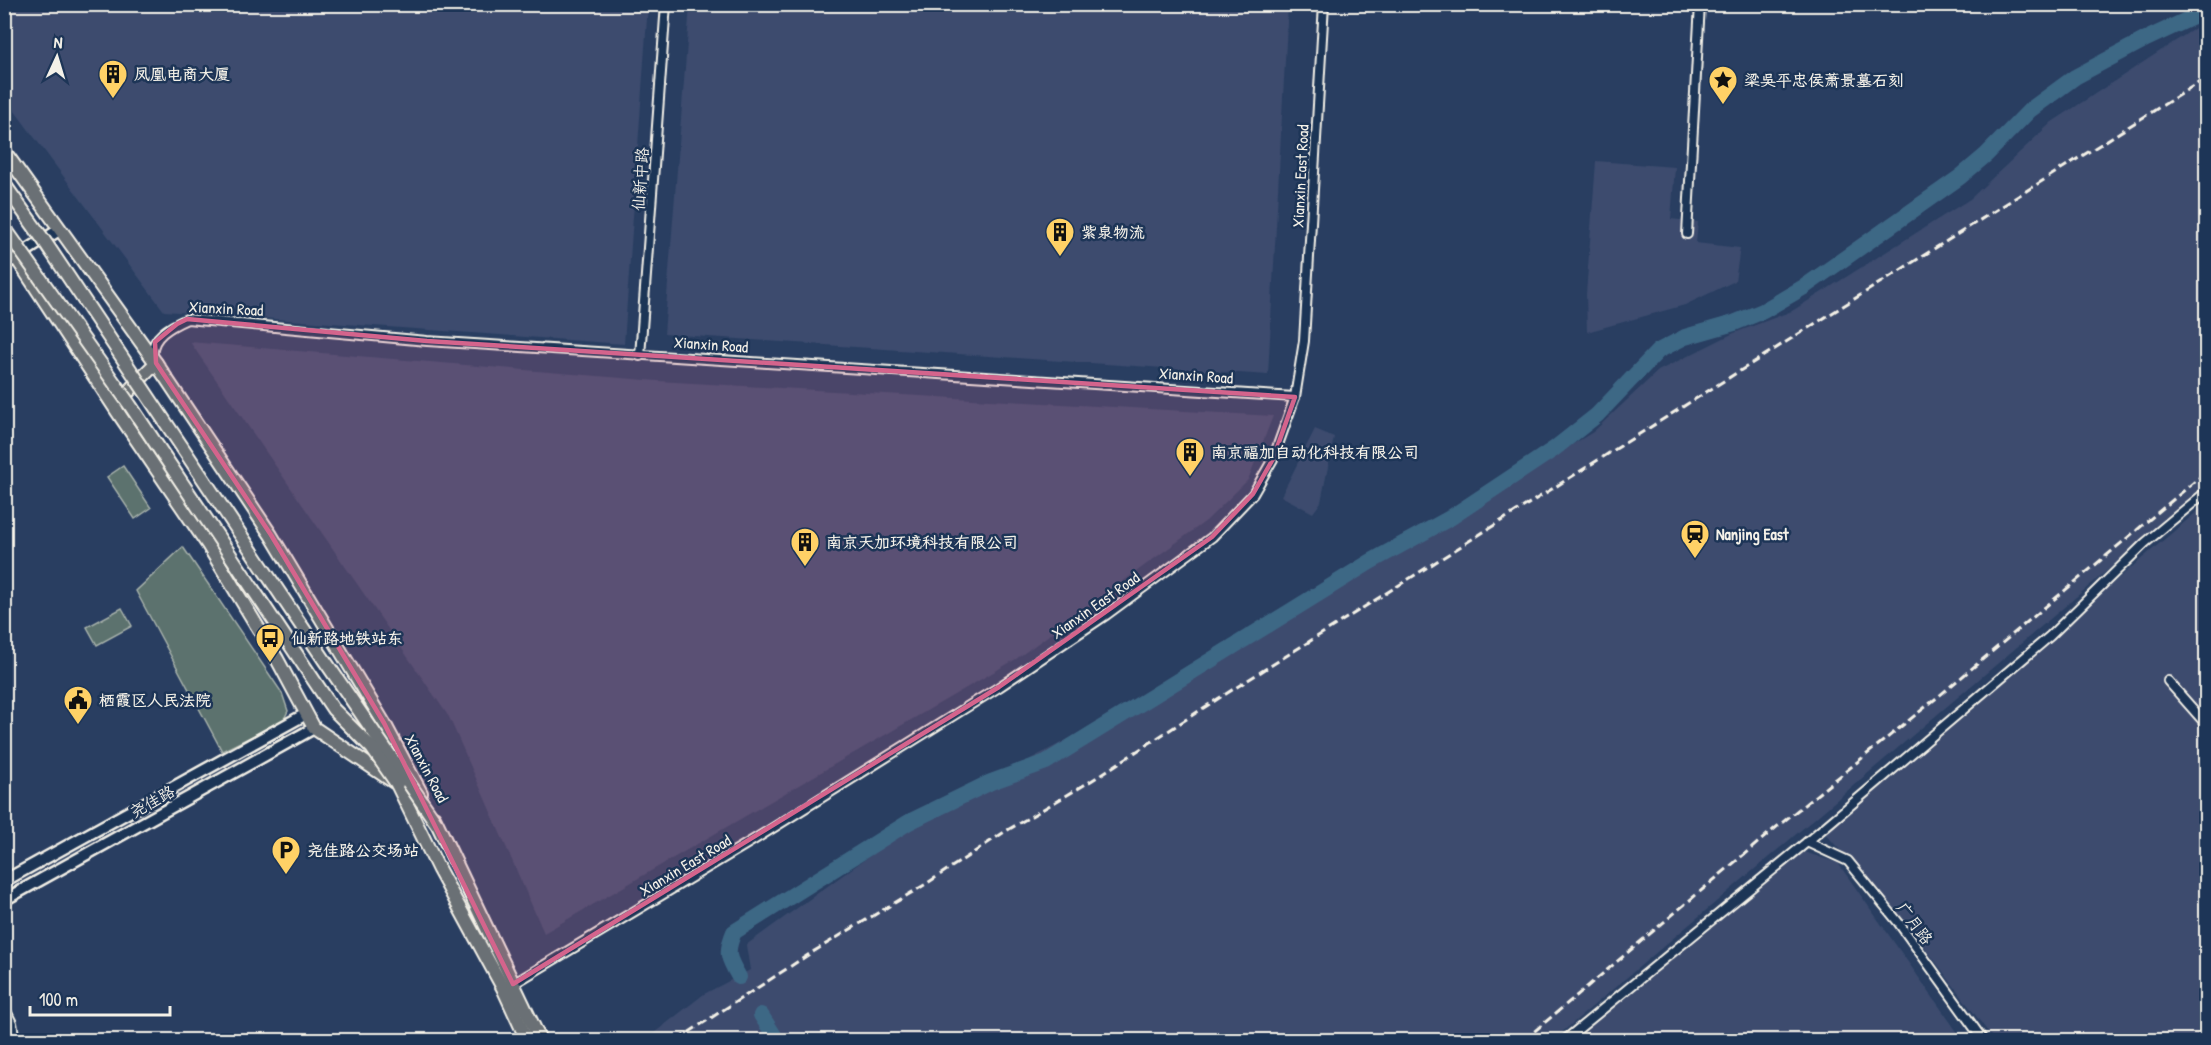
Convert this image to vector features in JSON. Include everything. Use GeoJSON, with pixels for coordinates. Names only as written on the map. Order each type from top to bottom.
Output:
{"type":"FeatureCollection","features":[{"type":"Feature","properties":{"kind":"main road","name":"Xianxin Road"},"geometry":{"type":"LineString","coordinates":[[4,151],[156,363],[271,536],[384,723],[437,824],[540,1041]]}},
{"type":"Feature","properties":{"kind":"main road","name":"Xianxin Road"},"geometry":{"type":"LineString","coordinates":[[4,184],[57,259],[305,631],[437,824]]}},
{"type":"Feature","properties":{"kind":"main road","name":"Xianxin Road"},"geometry":{"type":"LineString","coordinates":[[4,227],[130,405],[333,709],[372,748],[397,784],[439,870],[503,988],[527,1041]]}},
{"type":"Feature","properties":{"kind":"main road"},"geometry":{"type":"LineString","coordinates":[[4,265],[59,230]]}},
{"type":"Feature","properties":{"kind":"main road","name":"Xianxin Road"},"geometry":{"type":"LineString","coordinates":[[4,239],[208,545],[277,659],[314,728],[397,784]]}},
{"type":"Feature","properties":{"kind":"main road"},"geometry":{"type":"LineString","coordinates":[[121,417],[119,404],[156,363]]}},
{"type":"Feature","properties":{"kind":"main road","name":"尧佳路"},"geometry":{"type":"LineString","coordinates":[[4,881],[306,714]]}},
{"type":"Feature","properties":{"kind":"main road","name":"尧佳路"},"geometry":{"type":"LineString","coordinates":[[4,900],[314,728]]}},
{"type":"Feature","properties":{"kind":"street","name":"仙新中路"},"geometry":{"type":"LineString","coordinates":[[640,356],[666,4]]}},
{"type":"Feature","properties":{"kind":"street","name":"Xianxin East Road"},"geometry":{"type":"LineString","coordinates":[[513,984],[755,839],[999,687],[1106,615],[1212,537],[1253,494],[1273,459],[1295,397],[1304,341],[1324,4]]}},
{"type":"Feature","properties":{"kind":"street"},"geometry":{"type":"LineString","coordinates":[[1687,234],[1700,4]]}},
{"type":"Feature","properties":{"kind":"street","name":"Xianxin Road"},"geometry":{"type":"LineString","coordinates":[[156,363],[152,354],[155,342],[164,332],[187,319],[428,341],[640,356],[1295,397]]}},
{"type":"Feature","properties":{"kind":"street"},"geometry":{"type":"LineString","coordinates":[[1565,1041],[1807,842],[2050,636],[2145,543],[2206,492]]}},
{"type":"Feature","properties":{"kind":"street"},"geometry":{"type":"LineString","coordinates":[[2168,681],[2206,724]]}},
{"type":"Feature","properties":{"kind":"street","name":"广月路"},"geometry":{"type":"LineString","coordinates":[[1807,842],[1848,861],[1898,922],[1983,1041]]}},
{"type":"Feature","properties":{"kind":"street"},"geometry":{"type":"LineString","coordinates":[[4,1007],[12,1023],[15,1041]]}},
{"type":"Feature","properties":{"kind":"highlighted area"},"geometry":{"type":"Polygon","coordinates":[[[187,319],[427,341],[1295,397],[1273,459],[1253,494],[1212,537],[999,687],[513,984],[384,723],[271,535],[156,363],[155,342],[177,324],[187,319]]]}},
{"type":"Feature","properties":{"kind":"shaded area"},"geometry":{"type":"Polygon","coordinates":[[[4,5],[648,5],[624,344],[164,311],[5,98],[4,5]]]}},
{"type":"Feature","properties":{"kind":"shaded area","name":"紫泉物流"},"geometry":{"type":"Polygon","coordinates":[[[690,5],[1288,5],[1268,375],[664,334],[690,5]]]}},
{"type":"Feature","properties":{"kind":"shaded area"},"geometry":{"type":"Polygon","coordinates":[[[2206,21],[2206,487],[1553,1040],[645,1040],[704,994],[750,970],[746,945],[933,810],[1198,671],[1593,432],[1658,371],[1734,333],[1792,311],[1970,199],[2052,122],[2206,21]]]}},
{"type":"Feature","properties":{"kind":"shaded area"},"geometry":{"type":"Polygon","coordinates":[[[1596,161],[1675,167],[1671,219],[1698,222],[1696,243],[1740,248],[1735,281],[1685,305],[1587,332],[1586,294],[1596,161]]]}},
{"type":"Feature","properties":{"kind":"shaded area"},"geometry":{"type":"Polygon","coordinates":[[[190,342],[658,381],[1273,416],[1248,480],[1206,521],[1016,659],[544,933],[449,717],[190,342]]]}},
{"type":"Feature","properties":{"kind":"shaded area"},"geometry":{"type":"Polygon","coordinates":[[[1315,429],[1334,437],[1321,502],[1313,513],[1281,496],[1315,429]]]}},
{"type":"Feature","properties":{"kind":"shaded area"},"geometry":{"type":"Polygon","coordinates":[[[2206,504],[2206,1040],[1994,1040],[1914,933],[1822,830],[2206,504]]]}},
{"type":"Feature","properties":{"kind":"shaded area"},"geometry":{"type":"Polygon","coordinates":[[[1804,852],[1838,863],[1963,1040],[1568,1040],[1635,984],[1804,852]]]}},
{"type":"Feature","properties":{"kind":"green space"},"geometry":{"type":"Polygon","coordinates":[[[123,466],[151,508],[135,519],[107,477],[123,466]]]}},
{"type":"Feature","properties":{"kind":"green space"},"geometry":{"type":"Polygon","coordinates":[[[183,547],[282,693],[288,711],[283,721],[222,751],[136,591],[183,547]]]}},
{"type":"Feature","properties":{"kind":"green space"},"geometry":{"type":"Polygon","coordinates":[[[122,608],[132,626],[97,645],[87,627],[122,608]]]}},
{"type":"Feature","properties":{"kind":"waterway"},"geometry":{"type":"LineString","coordinates":[[739,977],[729,955],[729,945],[734,932],[909,822],[991,782],[1046,762],[1370,562],[1450,518],[1554,449],[1597,415],[1658,351],[1685,337],[1734,323],[1763,311],[1804,287],[1960,177],[1986,155],[2030,110],[2075,77],[2146,39],[2206,11]]}},
{"type":"Feature","properties":{"kind":"waterway"},"geometry":{"type":"LineString","coordinates":[[761,1015],[777,1040]]}},
{"type":"Feature","properties":{"kind":"railway"},"geometry":{"type":"LineString","coordinates":[[677,1040],[811,953],[926,884],[1006,831],[1091,781],[2206,78]]}},
{"type":"Feature","properties":{"kind":"railway"},"geometry":{"type":"LineString","coordinates":[[1524,1040],[1773,830],[1939,696],[2206,472]]}},
{"type":"Feature","properties":{"kind":"place","name":"凤凰电商大厦"},"geometry":{"type":"Point","coordinates":[113,100]}},
{"type":"Feature","properties":{"kind":"place","name":"梁吴平忠侯萧景墓石刻"},"geometry":{"type":"Point","coordinates":[1723,106]}},
{"type":"Feature","properties":{"kind":"place","name":"紫泉物流"},"geometry":{"type":"Point","coordinates":[1060,258]}},
{"type":"Feature","properties":{"kind":"place","name":"南京福加自动化科技有限公司"},"geometry":{"type":"Point","coordinates":[1190,478]}},
{"type":"Feature","properties":{"kind":"place","name":"Nanjing East"},"geometry":{"type":"Point","coordinates":[1695,560]}},
{"type":"Feature","properties":{"kind":"place","name":"南京天加环境科技有限公司"},"geometry":{"type":"Point","coordinates":[805,568]}},
{"type":"Feature","properties":{"kind":"place","name":"仙新路地铁站东"},"geometry":{"type":"Point","coordinates":[270,664]}},
{"type":"Feature","properties":{"kind":"place","name":"栖霞区人民法院"},"geometry":{"type":"Point","coordinates":[78,726]}},
{"type":"Feature","properties":{"kind":"place","name":"尧佳路公交场站"},"geometry":{"type":"Point","coordinates":[286,876]}}]}
